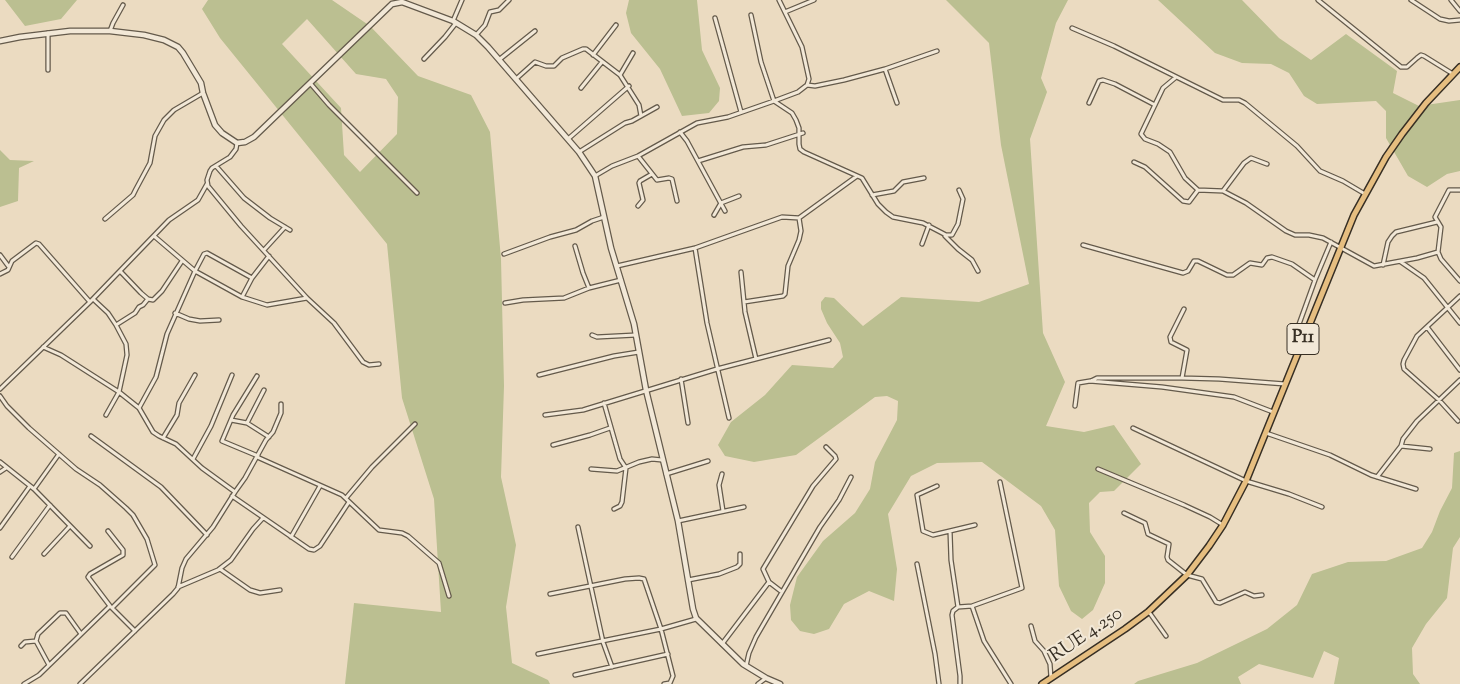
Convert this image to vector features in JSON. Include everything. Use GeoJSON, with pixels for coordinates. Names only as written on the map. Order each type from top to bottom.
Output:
{"type":"FeatureCollection","features":[{"type":"Feature","properties":{"kind":"main road","name":"P11"},"geometry":{"type":"LineString","coordinates":[[1148,612],[1187,575],[1223,525],[1246,481],[1340,247],[1365,194],[1386,157],[1402,134],[1426,103],[1460,67]]}},
{"type":"Feature","properties":{"kind":"main road","name":"RUE 4.250"},"geometry":{"type":"LineString","coordinates":[[1042,684],[1148,612]]}},
{"type":"Feature","properties":{"kind":"street"},"geometry":{"type":"LineString","coordinates":[[424,59],[446,37],[462,0]]}},
{"type":"Feature","properties":{"kind":"street"},"geometry":{"type":"LineString","coordinates":[[476,36],[485,25],[488,14],[499,10],[509,0]]}},
{"type":"Feature","properties":{"kind":"street"},"geometry":{"type":"LineString","coordinates":[[595,176],[612,166],[638,156],[697,123],[741,112],[774,101],[798,92],[807,85],[809,79],[802,47],[779,0]]}},
{"type":"Feature","properties":{"kind":"street"},"geometry":{"type":"LineString","coordinates":[[786,12],[814,0]]}},
{"type":"Feature","properties":{"kind":"street"},"geometry":{"type":"LineString","coordinates":[[1318,0],[1401,67],[1407,67],[1421,55],[1453,74]]}},
{"type":"Feature","properties":{"kind":"street"},"geometry":{"type":"LineString","coordinates":[[1411,0],[1440,19],[1449,21],[1460,20]]}},
{"type":"Feature","properties":{"kind":"street"},"geometry":{"type":"LineString","coordinates":[[1451,0],[1460,11]]}},
{"type":"Feature","properties":{"kind":"street"},"geometry":{"type":"LineString","coordinates":[[0,41],[70,30],[110,31],[144,35],[164,40],[178,47],[189,60],[201,82],[203,93],[215,125],[222,133],[237,143],[245,142],[254,137],[390,2],[402,1],[454,22],[476,36],[500,59],[579,152],[595,176],[617,266],[630,306],[646,390],[678,521],[696,618],[746,666],[780,684]]}},
{"type":"Feature","properties":{"kind":"street"},"geometry":{"type":"LineString","coordinates":[[110,31],[112,23],[124,5]]}},
{"type":"Feature","properties":{"kind":"street"},"geometry":{"type":"LineString","coordinates":[[751,15],[761,62],[774,101],[792,113],[796,120],[800,149],[862,178],[886,212],[893,217],[929,225],[949,236],[956,230],[963,199],[959,190]]}},
{"type":"Feature","properties":{"kind":"street"},"geometry":{"type":"LineString","coordinates":[[715,18],[741,112]]}},
{"type":"Feature","properties":{"kind":"street"},"geometry":{"type":"LineString","coordinates":[[593,55],[616,25]]}},
{"type":"Feature","properties":{"kind":"street"},"geometry":{"type":"LineString","coordinates":[[1072,28],[1114,46],[1175,78],[1223,100],[1239,100],[1245,103],[1297,146],[1320,171],[1343,181],[1365,194]]}},
{"type":"Feature","properties":{"kind":"street"},"geometry":{"type":"LineString","coordinates":[[500,59],[535,31]]}},
{"type":"Feature","properties":{"kind":"street"},"geometry":{"type":"LineString","coordinates":[[48,34],[48,70]]}},
{"type":"Feature","properties":{"kind":"street"},"geometry":{"type":"LineString","coordinates":[[516,78],[535,62],[546,66],[554,66],[562,58],[583,49],[620,75],[629,86],[639,105],[641,116]]}},
{"type":"Feature","properties":{"kind":"street"},"geometry":{"type":"LineString","coordinates":[[807,85],[815,86],[844,80],[885,69],[937,51]]}},
{"type":"Feature","properties":{"kind":"street"},"geometry":{"type":"LineString","coordinates":[[620,75],[633,53]]}},
{"type":"Feature","properties":{"kind":"street"},"geometry":{"type":"LineString","coordinates":[[582,88],[602,62]]}},
{"type":"Feature","properties":{"kind":"street"},"geometry":{"type":"LineString","coordinates":[[885,69],[897,103]]}},
{"type":"Feature","properties":{"kind":"street"},"geometry":{"type":"LineString","coordinates":[[1175,78],[1164,88],[1142,131],[1142,136],[1170,152],[1185,178],[1198,190],[1223,191],[1246,203],[1286,231],[1295,235],[1323,238],[1374,266],[1400,262],[1438,252]]}},
{"type":"Feature","properties":{"kind":"street"},"geometry":{"type":"LineString","coordinates":[[1089,103],[1099,81],[1102,80],[1115,84],[1155,104]]}},
{"type":"Feature","properties":{"kind":"street"},"geometry":{"type":"LineString","coordinates":[[310,83],[329,105],[417,193]]}},
{"type":"Feature","properties":{"kind":"street"},"geometry":{"type":"LineString","coordinates":[[568,139],[629,86]]}},
{"type":"Feature","properties":{"kind":"street"},"geometry":{"type":"LineString","coordinates":[[105,219],[133,195],[150,164],[155,136],[164,120],[174,110],[203,93]]}},
{"type":"Feature","properties":{"kind":"street"},"geometry":{"type":"LineString","coordinates":[[579,152],[624,123],[657,107]]}},
{"type":"Feature","properties":{"kind":"street"},"geometry":{"type":"LineString","coordinates":[[680,132],[687,141],[725,211]]}},
{"type":"Feature","properties":{"kind":"street"},"geometry":{"type":"LineString","coordinates":[[698,161],[742,147],[766,144],[803,132]]}},
{"type":"Feature","properties":{"kind":"street"},"geometry":{"type":"LineString","coordinates":[[0,389],[92,300],[169,220],[198,200],[207,183],[210,171],[230,157],[236,149],[237,143]]}},
{"type":"Feature","properties":{"kind":"street"},"geometry":{"type":"LineString","coordinates":[[638,156],[657,180],[672,179],[677,200]]}},
{"type":"Feature","properties":{"kind":"street"},"geometry":{"type":"LineString","coordinates":[[1223,191],[1251,158],[1267,164]]}},
{"type":"Feature","properties":{"kind":"street"},"geometry":{"type":"LineString","coordinates":[[1134,162],[1145,167],[1184,201],[1189,202],[1198,190]]}},
{"type":"Feature","properties":{"kind":"street"},"geometry":{"type":"LineString","coordinates":[[216,166],[244,198],[290,230]]}},
{"type":"Feature","properties":{"kind":"street"},"geometry":{"type":"LineString","coordinates":[[638,206],[643,200],[640,181],[652,174]]}},
{"type":"Feature","properties":{"kind":"street"},"geometry":{"type":"LineString","coordinates":[[617,266],[695,248],[782,218],[799,218],[857,176]]}},
{"type":"Feature","properties":{"kind":"street"},"geometry":{"type":"LineString","coordinates":[[872,194],[894,191],[903,182],[924,178]]}},
{"type":"Feature","properties":{"kind":"street"},"geometry":{"type":"LineString","coordinates":[[207,183],[225,209],[307,298],[334,323],[363,362],[369,365],[379,364]]}},
{"type":"Feature","properties":{"kind":"street"},"geometry":{"type":"LineString","coordinates":[[1460,190],[1452,189],[1446,192],[1435,215],[1441,227],[1438,252],[1460,280]]}},
{"type":"Feature","properties":{"kind":"street"},"geometry":{"type":"LineString","coordinates":[[714,215],[721,203],[739,196]]}},
{"type":"Feature","properties":{"kind":"street"},"geometry":{"type":"LineString","coordinates":[[504,254],[550,237],[576,230],[604,217]]}},
{"type":"Feature","properties":{"kind":"street"},"geometry":{"type":"LineString","coordinates":[[744,302],[783,296],[785,294],[788,266],[799,240],[799,218]]}},
{"type":"Feature","properties":{"kind":"street"},"geometry":{"type":"LineString","coordinates":[[1383,265],[1388,242],[1396,232],[1438,222]]}},
{"type":"Feature","properties":{"kind":"street"},"geometry":{"type":"LineString","coordinates":[[922,244],[929,225]]}},
{"type":"Feature","properties":{"kind":"street"},"geometry":{"type":"LineString","coordinates":[[264,250],[285,227]]}},
{"type":"Feature","properties":{"kind":"street"},"geometry":{"type":"LineString","coordinates":[[941,232],[954,246],[972,260],[978,271]]}},
{"type":"Feature","properties":{"kind":"street"},"geometry":{"type":"LineString","coordinates":[[154,236],[194,271],[242,297],[267,304],[307,298]]}},
{"type":"Feature","properties":{"kind":"street"},"geometry":{"type":"LineString","coordinates":[[1298,352],[1298,327],[1331,242]]}},
{"type":"Feature","properties":{"kind":"street"},"geometry":{"type":"LineString","coordinates":[[0,274],[10,268],[12,261],[36,243],[39,244],[92,300],[108,313],[126,344],[127,355],[119,392],[106,415]]}},
{"type":"Feature","properties":{"kind":"street"},"geometry":{"type":"LineString","coordinates":[[1083,245],[1183,273],[1188,271],[1194,261],[1198,261],[1226,275],[1233,276],[1250,263],[1262,265],[1267,258],[1272,257],[1292,264],[1315,280]]}},
{"type":"Feature","properties":{"kind":"street"},"geometry":{"type":"LineString","coordinates":[[575,246],[582,273],[590,288]]}},
{"type":"Feature","properties":{"kind":"street"},"geometry":{"type":"LineString","coordinates":[[695,248],[707,323],[729,418]]}},
{"type":"Feature","properties":{"kind":"street"},"geometry":{"type":"LineString","coordinates":[[139,408],[156,377],[162,360],[163,344],[175,313],[204,254],[207,253],[252,278]]}},
{"type":"Feature","properties":{"kind":"street"},"geometry":{"type":"LineString","coordinates":[[0,255],[10,268]]}},
{"type":"Feature","properties":{"kind":"street"},"geometry":{"type":"LineString","coordinates":[[242,297],[252,278],[269,256]]}},
{"type":"Feature","properties":{"kind":"street"},"geometry":{"type":"LineString","coordinates":[[120,271],[148,299],[153,300],[157,298],[182,261]]}},
{"type":"Feature","properties":{"kind":"street"},"geometry":{"type":"LineString","coordinates":[[1400,262],[1424,278],[1460,323]]}},
{"type":"Feature","properties":{"kind":"street"},"geometry":{"type":"LineString","coordinates":[[741,272],[744,302],[756,359]]}},
{"type":"Feature","properties":{"kind":"street"},"geometry":{"type":"LineString","coordinates":[[505,303],[564,298],[590,288],[622,280]]}},
{"type":"Feature","properties":{"kind":"street"},"geometry":{"type":"LineString","coordinates":[[1458,421],[1439,400],[1404,369],[1403,364],[1412,345],[1426,327],[1460,296]]}},
{"type":"Feature","properties":{"kind":"street"},"geometry":{"type":"LineString","coordinates":[[116,325],[135,313],[148,299]]}},
{"type":"Feature","properties":{"kind":"street"},"geometry":{"type":"LineString","coordinates":[[1182,378],[1187,350],[1171,342],[1170,337],[1184,309]]}},
{"type":"Feature","properties":{"kind":"street"},"geometry":{"type":"LineString","coordinates":[[175,313],[200,321],[219,320]]}},
{"type":"Feature","properties":{"kind":"street"},"geometry":{"type":"LineString","coordinates":[[1426,327],[1460,370]]}},
{"type":"Feature","properties":{"kind":"street"},"geometry":{"type":"LineString","coordinates":[[592,335],[597,338],[636,335]]}},
{"type":"Feature","properties":{"kind":"street"},"geometry":{"type":"LineString","coordinates":[[545,415],[583,410],[681,379],[829,340]]}},
{"type":"Feature","properties":{"kind":"street"},"geometry":{"type":"LineString","coordinates":[[43,347],[61,355],[119,392],[139,408],[153,432],[176,444],[202,468],[235,492]]}},
{"type":"Feature","properties":{"kind":"street"},"geometry":{"type":"LineString","coordinates":[[539,375],[614,356],[639,352]]}},
{"type":"Feature","properties":{"kind":"street"},"geometry":{"type":"LineString","coordinates":[[193,459],[211,426],[232,375]]}},
{"type":"Feature","properties":{"kind":"street"},"geometry":{"type":"LineString","coordinates":[[164,438],[195,376]]}},
{"type":"Feature","properties":{"kind":"street"},"geometry":{"type":"LineString","coordinates":[[257,376],[231,420],[222,441],[346,498],[375,529],[405,534],[435,559],[441,569],[449,596]]}},
{"type":"Feature","properties":{"kind":"street"},"geometry":{"type":"LineString","coordinates":[[1090,382],[1097,378],[1182,378],[1285,384]]}},
{"type":"Feature","properties":{"kind":"street"},"geometry":{"type":"LineString","coordinates":[[681,379],[688,423]]}},
{"type":"Feature","properties":{"kind":"street"},"geometry":{"type":"LineString","coordinates":[[1377,476],[1417,422],[1460,380]]}},
{"type":"Feature","properties":{"kind":"street"},"geometry":{"type":"LineString","coordinates":[[1075,406],[1077,386],[1080,383],[1090,382],[1162,387],[1234,397],[1274,412]]}},
{"type":"Feature","properties":{"kind":"street"},"geometry":{"type":"LineString","coordinates":[[247,423],[264,390]]}},
{"type":"Feature","properties":{"kind":"street"},"geometry":{"type":"LineString","coordinates":[[0,396],[7,406],[29,428],[76,469],[106,490],[126,508],[137,520],[147,539],[155,565],[39,676],[24,684]]}},
{"type":"Feature","properties":{"kind":"street"},"geometry":{"type":"LineString","coordinates":[[604,403],[620,459],[626,468],[622,502],[620,506],[614,509]]}},
{"type":"Feature","properties":{"kind":"street"},"geometry":{"type":"LineString","coordinates":[[80,684],[166,602],[178,588],[184,564],[207,535],[274,432],[281,414],[281,404]]}},
{"type":"Feature","properties":{"kind":"street"},"geometry":{"type":"LineString","coordinates":[[231,420],[247,423],[269,437]]}},
{"type":"Feature","properties":{"kind":"street"},"geometry":{"type":"LineString","coordinates":[[346,498],[415,424]]}},
{"type":"Feature","properties":{"kind":"street"},"geometry":{"type":"LineString","coordinates":[[553,445],[610,428]]}},
{"type":"Feature","properties":{"kind":"street"},"geometry":{"type":"LineString","coordinates":[[1133,428],[1246,481],[1289,494],[1322,507]]}},
{"type":"Feature","properties":{"kind":"street"},"geometry":{"type":"LineString","coordinates":[[1266,433],[1330,455],[1362,471],[1416,489]]}},
{"type":"Feature","properties":{"kind":"street"},"geometry":{"type":"LineString","coordinates":[[91,436],[162,488],[207,535]]}},
{"type":"Feature","properties":{"kind":"street"},"geometry":{"type":"LineString","coordinates":[[1401,446],[1430,449]]}},
{"type":"Feature","properties":{"kind":"street"},"geometry":{"type":"LineString","coordinates":[[782,592],[769,582],[764,574],[764,565],[809,492],[836,459],[826,447]]}},
{"type":"Feature","properties":{"kind":"street"},"geometry":{"type":"LineString","coordinates":[[34,489],[59,454]]}},
{"type":"Feature","properties":{"kind":"street"},"geometry":{"type":"LineString","coordinates":[[591,469],[617,470],[652,459],[662,460]]}},
{"type":"Feature","properties":{"kind":"street"},"geometry":{"type":"LineString","coordinates":[[666,474],[708,461]]}},
{"type":"Feature","properties":{"kind":"street"},"geometry":{"type":"LineString","coordinates":[[0,462],[34,489],[90,546]]}},
{"type":"Feature","properties":{"kind":"street"},"geometry":{"type":"LineString","coordinates":[[0,472],[6,468]]}},
{"type":"Feature","properties":{"kind":"street"},"geometry":{"type":"LineString","coordinates":[[1098,469],[1184,505],[1223,525]]}},
{"type":"Feature","properties":{"kind":"street"},"geometry":{"type":"LineString","coordinates":[[722,474],[718,485],[724,511]]}},
{"type":"Feature","properties":{"kind":"street"},"geometry":{"type":"LineString","coordinates":[[746,666],[756,637],[820,527],[852,478]]}},
{"type":"Feature","properties":{"kind":"street"},"geometry":{"type":"LineString","coordinates":[[960,684],[952,615],[958,608],[972,606],[1022,588],[1000,482]]}},
{"type":"Feature","properties":{"kind":"street"},"geometry":{"type":"LineString","coordinates":[[0,528],[30,486]]}},
{"type":"Feature","properties":{"kind":"street"},"geometry":{"type":"LineString","coordinates":[[291,537],[320,486]]}},
{"type":"Feature","properties":{"kind":"street"},"geometry":{"type":"LineString","coordinates":[[937,486],[917,495],[916,498],[924,531],[933,535],[976,525]]}},
{"type":"Feature","properties":{"kind":"street"},"geometry":{"type":"LineString","coordinates":[[232,496],[310,549],[317,549],[349,502]]}},
{"type":"Feature","properties":{"kind":"street"},"geometry":{"type":"LineString","coordinates":[[12,557],[50,505]]}},
{"type":"Feature","properties":{"kind":"street"},"geometry":{"type":"LineString","coordinates":[[678,521],[744,507]]}},
{"type":"Feature","properties":{"kind":"street"},"geometry":{"type":"LineString","coordinates":[[1124,513],[1145,523],[1148,534],[1169,544],[1168,560],[1187,575],[1205,581],[1218,603],[1245,592],[1256,597],[1262,595]]}},
{"type":"Feature","properties":{"kind":"street"},"geometry":{"type":"LineString","coordinates":[[178,588],[220,569],[230,560],[253,528],[263,518]]}},
{"type":"Feature","properties":{"kind":"street"},"geometry":{"type":"LineString","coordinates":[[44,554],[70,526]]}},
{"type":"Feature","properties":{"kind":"street"},"geometry":{"type":"LineString","coordinates":[[578,526],[603,642],[612,667]]}},
{"type":"Feature","properties":{"kind":"street"},"geometry":{"type":"LineString","coordinates":[[108,531],[123,550],[123,555],[88,577],[111,607],[135,631]]}},
{"type":"Feature","properties":{"kind":"street"},"geometry":{"type":"LineString","coordinates":[[950,532],[951,560],[958,608]]}},
{"type":"Feature","properties":{"kind":"street"},"geometry":{"type":"LineString","coordinates":[[688,580],[719,574],[736,567],[740,564],[740,554]]}},
{"type":"Feature","properties":{"kind":"street"},"geometry":{"type":"LineString","coordinates":[[917,564],[936,654],[939,684]]}},
{"type":"Feature","properties":{"kind":"street"},"geometry":{"type":"LineString","coordinates":[[220,569],[250,590],[260,593],[280,590]]}},
{"type":"Feature","properties":{"kind":"street"},"geometry":{"type":"LineString","coordinates":[[550,594],[626,580],[644,579],[661,630],[673,676],[670,682],[664,684]]}},
{"type":"Feature","properties":{"kind":"street"},"geometry":{"type":"LineString","coordinates":[[722,644],[769,582]]}},
{"type":"Feature","properties":{"kind":"street"},"geometry":{"type":"LineString","coordinates":[[972,606],[984,641],[1012,684]]}},
{"type":"Feature","properties":{"kind":"street"},"geometry":{"type":"LineString","coordinates":[[49,665],[36,641],[38,634],[62,612],[69,615],[81,634]]}},
{"type":"Feature","properties":{"kind":"street"},"geometry":{"type":"LineString","coordinates":[[1148,612],[1166,636]]}},
{"type":"Feature","properties":{"kind":"street"},"geometry":{"type":"LineString","coordinates":[[538,654],[661,630],[696,618]]}},
{"type":"Feature","properties":{"kind":"street"},"geometry":{"type":"LineString","coordinates":[[1031,626],[1035,641],[1044,651],[1050,664],[1051,678]]}},
{"type":"Feature","properties":{"kind":"street"},"geometry":{"type":"LineString","coordinates":[[21,646],[25,642],[36,641]]}},
{"type":"Feature","properties":{"kind":"street"},"geometry":{"type":"LineString","coordinates":[[575,675],[668,654]]}},
{"type":"Feature","properties":{"kind":"street"},"geometry":{"type":"LineString","coordinates":[[758,684],[766,678]]}},
{"type":"Feature","properties":{"kind":"green space"},"geometry":{"type":"Polygon","coordinates":[[[5,0],[77,0],[61,19],[25,26],[5,0]]]}},
{"type":"Feature","properties":{"kind":"green space"},"geometry":{"type":"Polygon","coordinates":[[[208,0],[332,0],[370,26],[418,76],[471,95],[490,132],[501,259],[504,386],[501,477],[516,545],[506,607],[512,663],[548,680],[550,684],[345,684],[354,603],[441,612],[434,499],[402,398],[387,244],[220,38],[202,9],[208,0]],[[307,19],[282,44],[341,108],[344,155],[360,172],[397,134],[398,97],[386,79],[356,74],[307,19]]]}},
{"type":"Feature","properties":{"kind":"green space"},"geometry":{"type":"Polygon","coordinates":[[[629,0],[697,0],[702,50],[720,88],[719,101],[709,113],[682,116],[660,69],[631,33],[626,13],[629,0]]]}},
{"type":"Feature","properties":{"kind":"green space"},"geometry":{"type":"Polygon","coordinates":[[[946,0],[1068,0],[1056,23],[1041,78],[1047,92],[1030,139],[1043,333],[1065,382],[1046,426],[1084,432],[1114,425],[1141,464],[1114,491],[1100,492],[1089,503],[1090,532],[1105,556],[1105,583],[1093,610],[1082,619],[1071,611],[1059,586],[1055,530],[1041,506],[982,462],[937,463],[911,476],[888,514],[897,569],[894,601],[869,591],[844,604],[829,629],[814,634],[800,631],[791,620],[790,605],[797,577],[823,541],[855,513],[870,489],[875,462],[897,420],[898,401],[887,396],[875,397],[796,455],[754,462],[725,456],[718,445],[731,422],[765,395],[792,365],[833,368],[843,357],[840,343],[827,323],[821,309],[821,302],[825,297],[834,298],[863,326],[901,297],[979,302],[1029,284],[1001,145],[989,43],[946,0]]]}},
{"type":"Feature","properties":{"kind":"green space"},"geometry":{"type":"Polygon","coordinates":[[[1158,0],[1242,0],[1279,38],[1311,60],[1346,34],[1397,71],[1393,93],[1419,106],[1460,100],[1460,171],[1447,174],[1427,187],[1408,176],[1386,138],[1386,111],[1376,101],[1317,104],[1304,96],[1289,73],[1271,64],[1242,63],[1215,53],[1158,0]]]}},
{"type":"Feature","properties":{"kind":"green space"},"geometry":{"type":"Polygon","coordinates":[[[0,150],[10,160],[34,161],[19,168],[18,201],[0,207],[0,150]]]}},
{"type":"Feature","properties":{"kind":"green space"},"geometry":{"type":"Polygon","coordinates":[[[1460,451],[1460,537],[1453,548],[1447,598],[1426,624],[1412,648],[1413,674],[1420,684],[1334,684],[1339,658],[1324,651],[1313,678],[1259,664],[1238,677],[1241,684],[1134,684],[1138,681],[1197,663],[1267,629],[1297,605],[1312,574],[1348,562],[1386,561],[1422,548],[1432,532],[1452,488],[1454,453],[1460,451]]]}}]}
